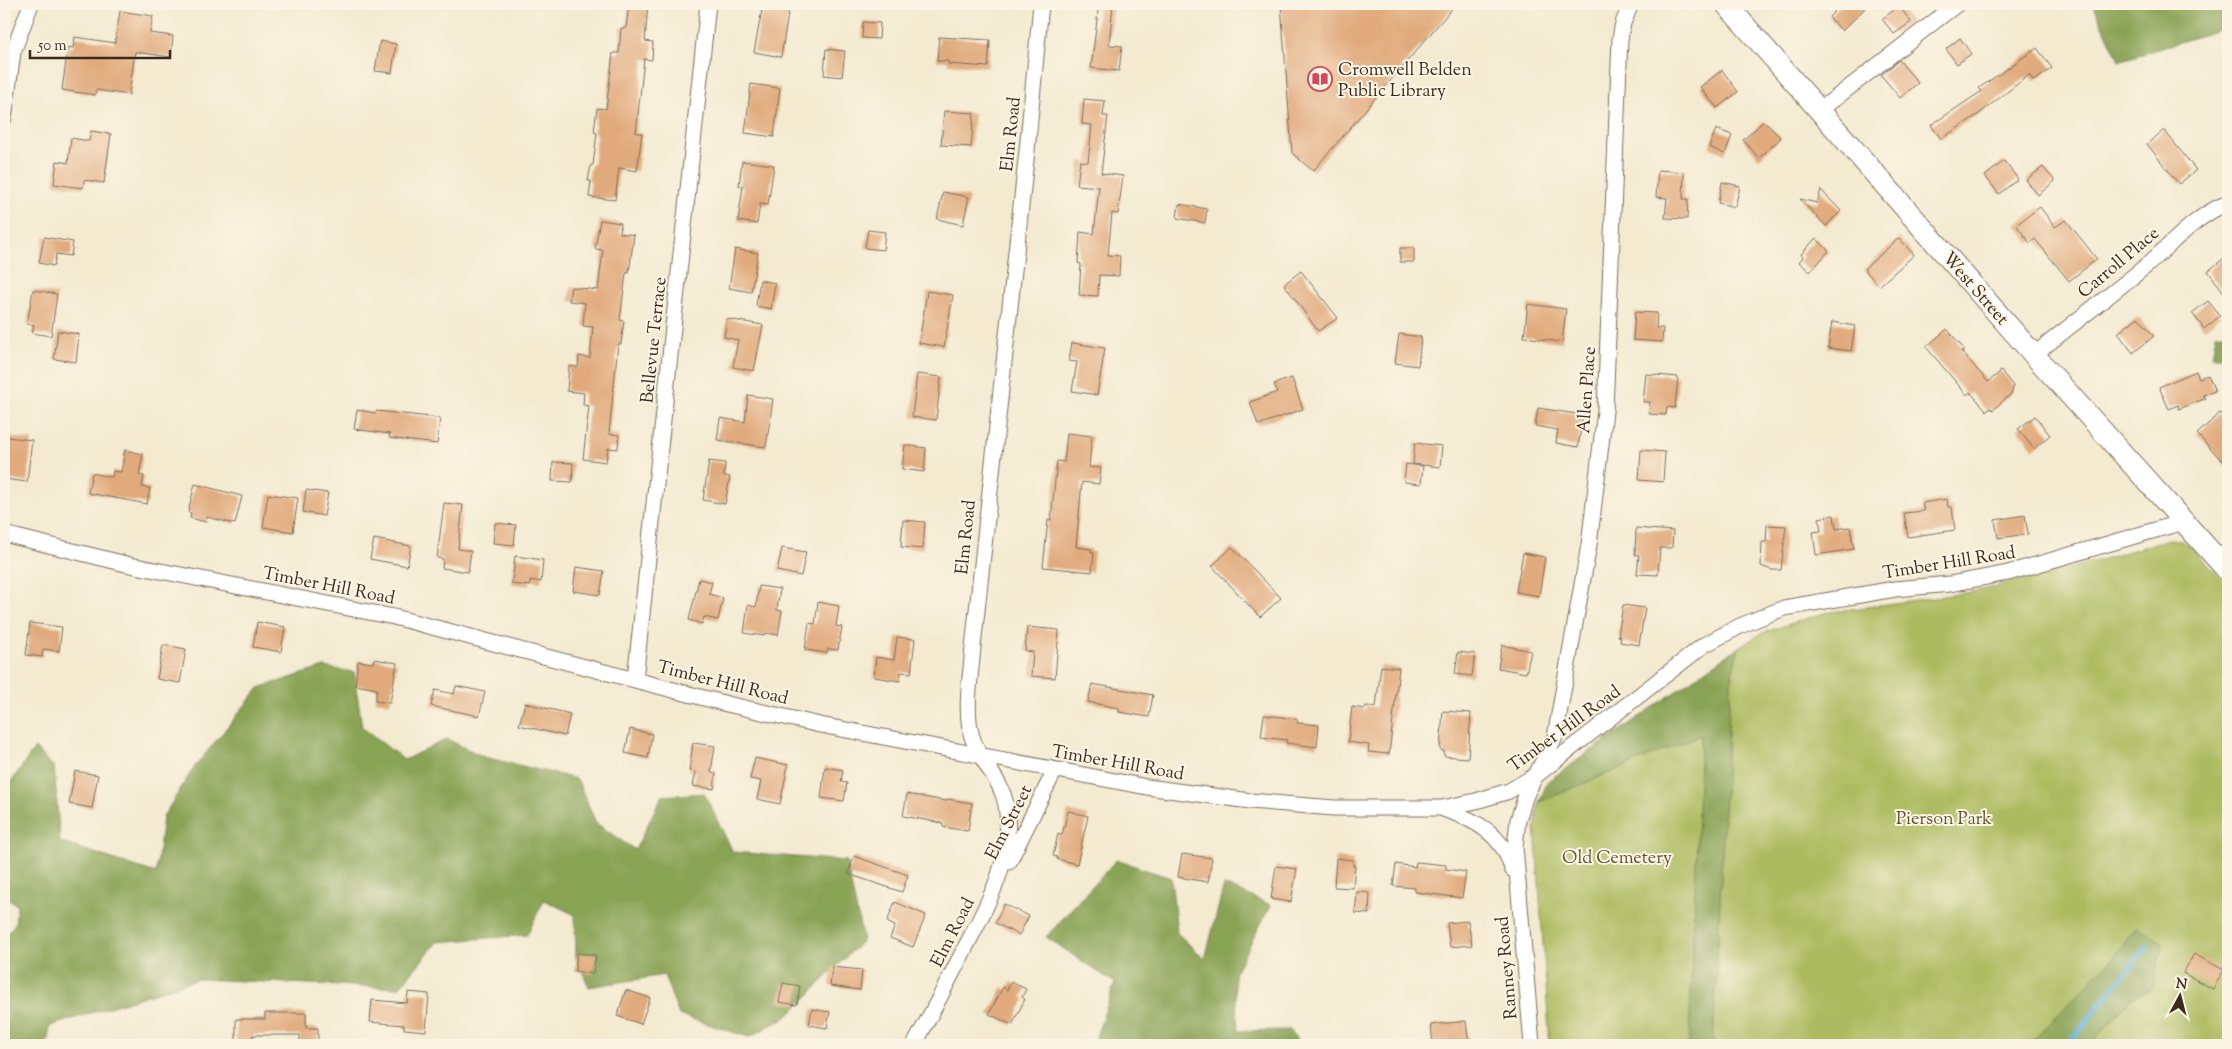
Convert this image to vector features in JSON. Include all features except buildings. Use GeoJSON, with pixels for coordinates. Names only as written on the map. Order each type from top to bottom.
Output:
{"type":"FeatureCollection","features":[{"type":"Feature","properties":{"kind":"main road","name":"West Street"},"geometry":{"type":"LineString","coordinates":[[1726,4],[2034,355],[2228,571]]}},
{"type":"Feature","properties":{"kind":"street"},"geometry":{"type":"LineString","coordinates":[[4,118],[13,52],[31,4]]}},
{"type":"Feature","properties":{"kind":"street","name":"Bellevue Terrace"},"geometry":{"type":"LineString","coordinates":[[635,680],[708,4]]}},
{"type":"Feature","properties":{"kind":"street","name":"Elm Road"},"geometry":{"type":"LineString","coordinates":[[914,1045],[994,890],[1004,859],[1008,821],[1001,786],[981,756],[973,738],[969,720],[972,647],[1027,151],[1041,4]]}},
{"type":"Feature","properties":{"kind":"street","name":"Allen Place"},"geometry":{"type":"LineString","coordinates":[[1538,774],[1555,737],[1563,700],[1589,545],[1599,472],[1605,411],[1620,39],[1623,23],[1631,4]]}},
{"type":"Feature","properties":{"kind":"street"},"geometry":{"type":"LineString","coordinates":[[1820,110],[1957,4]]}},
{"type":"Feature","properties":{"kind":"street","name":"Carroll Place"},"geometry":{"type":"LineString","coordinates":[[2034,355],[2147,265],[2185,230],[2218,206],[2228,203]]}},
{"type":"Feature","properties":{"kind":"street","name":"Timber Hill Road"},"geometry":{"type":"LineString","coordinates":[[4,534],[130,564],[394,617],[727,704],[811,723],[981,756],[1147,787],[1250,801],[1334,808],[1442,808],[1476,802],[1509,791],[1538,774],[1704,645],[1740,626],[1784,608],[1895,589],[1950,584],[2008,573],[2183,522]]}},
{"type":"Feature","properties":{"kind":"street","name":"Elm Street"},"geometry":{"type":"LineString","coordinates":[[994,890],[1055,770]]}},
{"type":"Feature","properties":{"kind":"street","name":"Ranney Road"},"geometry":{"type":"LineString","coordinates":[[1532,1045],[1515,847],[1518,820],[1526,795],[1538,774]]}},
{"type":"Feature","properties":{"kind":"street","name":"Ranney Road"},"geometry":{"type":"LineString","coordinates":[[1442,808],[1465,816],[1497,838],[1509,856],[1517,887]]}},
{"type":"Feature","properties":{"kind":"green space"},"geometry":{"type":"Polygon","coordinates":[[[2093,4],[2228,4],[2228,27],[2119,61],[2093,4]]]}},
{"type":"Feature","properties":{"kind":"green space"},"geometry":{"type":"Polygon","coordinates":[[[2228,332],[2228,356],[2212,356],[2216,334],[2228,332]]]}},
{"type":"Feature","properties":{"kind":"green space","name":"Pierson Park"},"geometry":{"type":"Polygon","coordinates":[[[2168,539],[2183,540],[2228,584],[2228,1045],[2091,1045],[2132,997],[2136,926],[2113,958],[2029,1045],[1713,1045],[1729,708],[1732,673],[1739,647],[1762,633],[1824,613],[1978,591],[2100,560],[2168,539]]]}},
{"type":"Feature","properties":{"kind":"green space"},"geometry":{"type":"Polygon","coordinates":[[[1739,647],[1732,673],[1729,708],[1713,1045],[1689,1045],[1701,735],[1539,802],[1548,781],[1739,647]]]}},
{"type":"Feature","properties":{"kind":"green space"},"geometry":{"type":"Polygon","coordinates":[[[324,667],[354,672],[362,727],[404,760],[447,739],[484,757],[577,779],[596,823],[635,850],[662,796],[704,793],[733,852],[846,861],[863,940],[788,1016],[749,1037],[679,1015],[664,975],[589,987],[576,958],[575,915],[544,900],[527,935],[437,942],[399,988],[198,979],[50,1026],[47,1045],[4,1045],[4,938],[15,924],[17,905],[4,896],[4,792],[35,748],[54,767],[60,842],[156,873],[163,817],[193,769],[259,688],[324,667]]]}},
{"type":"Feature","properties":{"kind":"green space","name":"Old Cemetery"},"geometry":{"type":"Polygon","coordinates":[[[1701,735],[1689,1045],[1550,1045],[1535,827],[1539,802],[1701,735]]]}},
{"type":"Feature","properties":{"kind":"green space"},"geometry":{"type":"Polygon","coordinates":[[[1116,860],[1171,878],[1177,933],[1205,959],[1224,885],[1271,905],[1234,974],[1238,1031],[1290,1030],[1301,1045],[1093,1045],[1115,983],[1046,937],[1116,860]]]}},
{"type":"Feature","properties":{"kind":"green space"},"geometry":{"type":"Polygon","coordinates":[[[2136,926],[2163,944],[2152,989],[2132,997],[2091,1045],[2029,1045],[2113,958],[2136,926]]]}},
{"type":"Feature","properties":{"kind":"waterway"},"geometry":{"type":"LineString","coordinates":[[2067,1045],[2147,947]]}},
{"type":"Feature","properties":{"kind":"place","name":"Cromwell Belden Public Library"},"geometry":{"type":"Point","coordinates":[1320,79]}}]}
